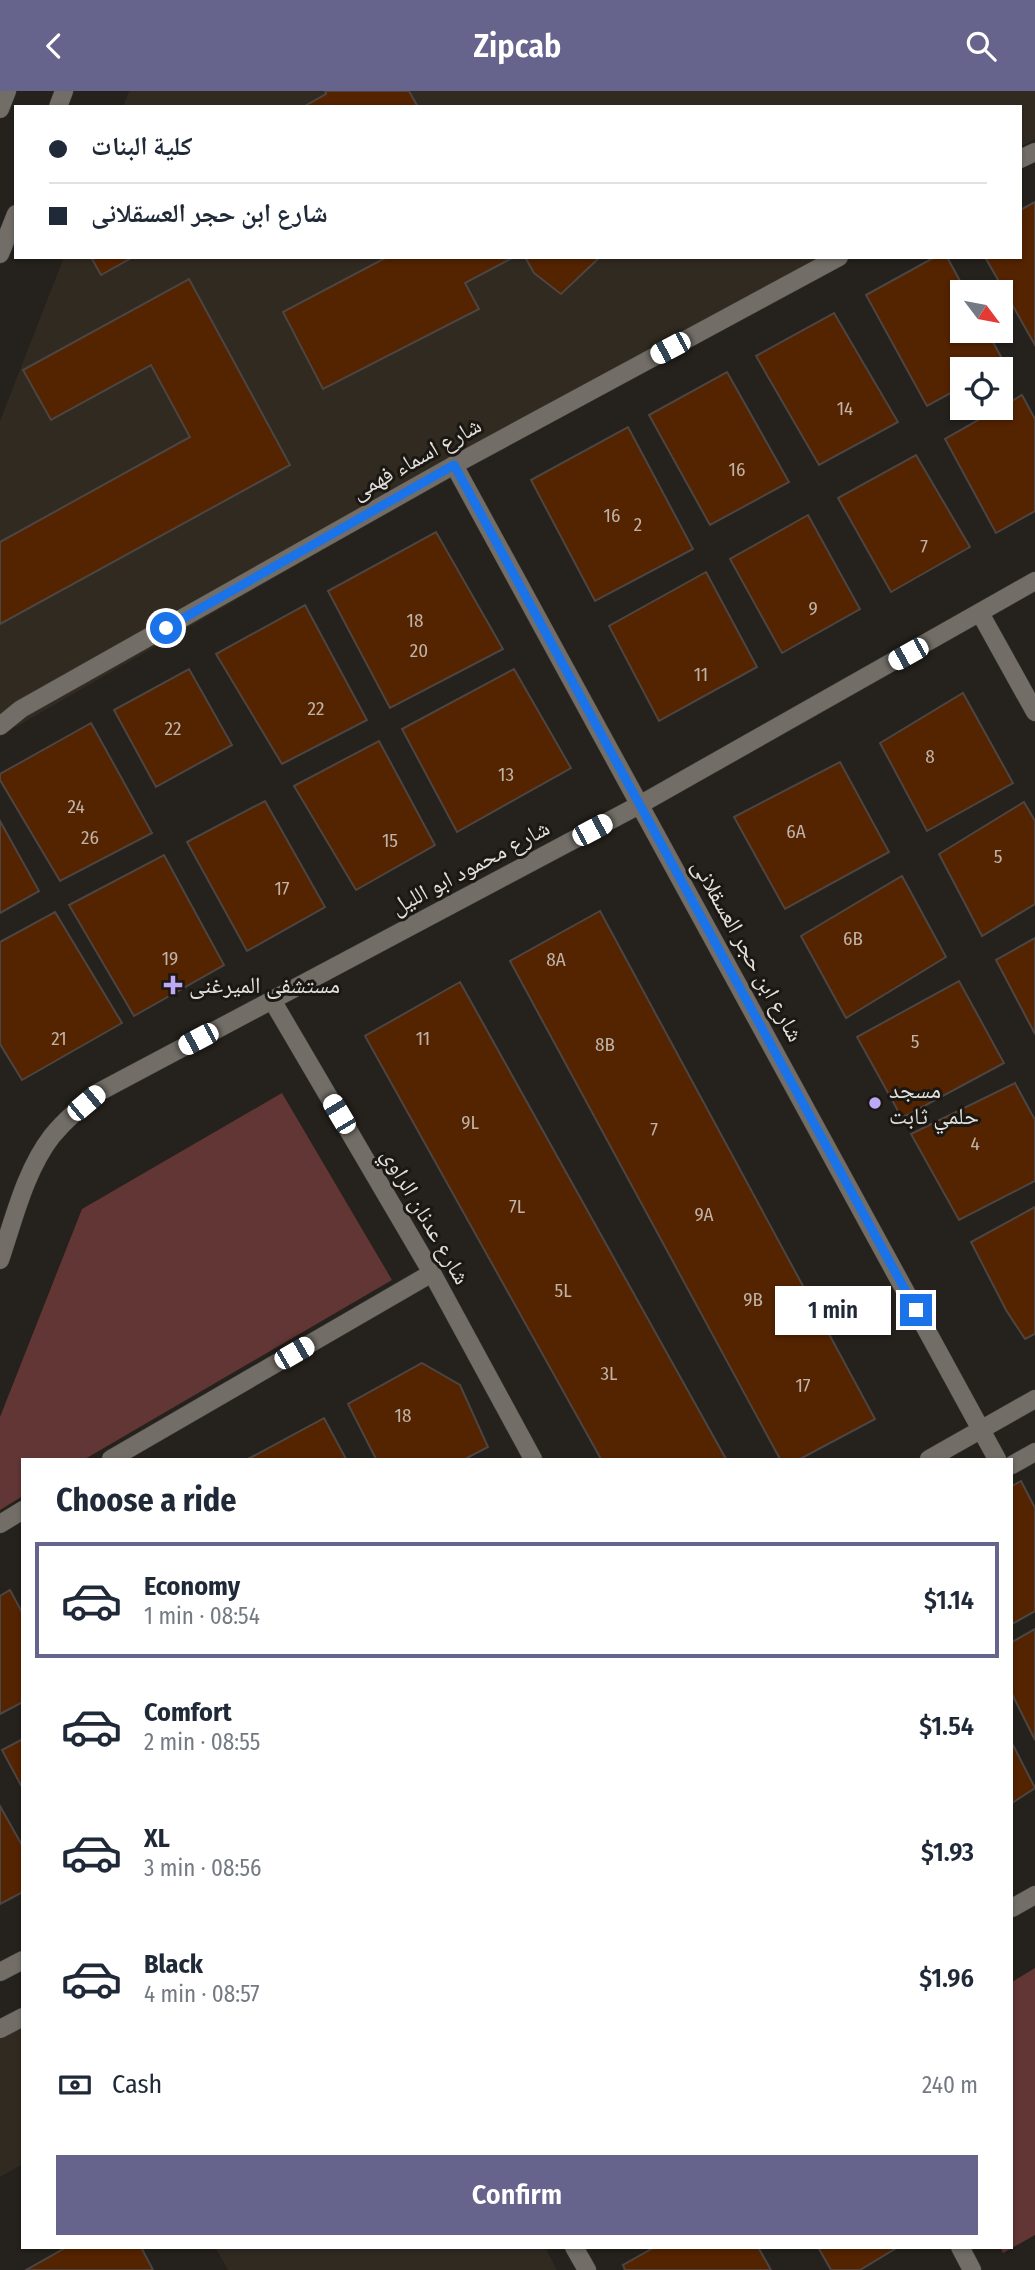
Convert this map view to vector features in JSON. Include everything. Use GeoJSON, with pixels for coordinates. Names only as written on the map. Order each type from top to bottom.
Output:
{"type":"FeatureCollection","features":[{"type":"Feature","properties":{"kind":"street"},"geometry":{"type":"LineString","coordinates":[[0,109],[7,91]]}},
{"type":"Feature","properties":{"kind":"street"},"geometry":{"type":"LineString","coordinates":[[0,254],[14,219]]}},
{"type":"Feature","properties":{"kind":"street","name":"شارع اسماء فهمى"},"geometry":{"type":"LineString","coordinates":[[0,726],[21,709],[454,465],[835,259]]}},
{"type":"Feature","properties":{"kind":"street","name":"شارع ابن حجر العسقلانى"},"geometry":{"type":"LineString","coordinates":[[454,465],[996,1458]]}},
{"type":"Feature","properties":{"kind":"street","name":"شارع محمود ابو الليل"},"geometry":{"type":"LineString","coordinates":[[0,1260],[33,1168],[51,1138],[72,1114],[99,1092],[641,804],[1035,581]]}},
{"type":"Feature","properties":{"kind":"street"},"geometry":{"type":"LineString","coordinates":[[980,613],[1035,712]]}},
{"type":"Feature","properties":{"kind":"street","name":"شارع اسماء فهمى"},"geometry":{"type":"LineString","coordinates":[[0,714],[21,709]]}},
{"type":"Feature","properties":{"kind":"street","name":"شارع عدنان الراوي"},"geometry":{"type":"LineString","coordinates":[[272,1000],[432,1273],[532,1458]]}},
{"type":"Feature","properties":{"kind":"street"},"geometry":{"type":"LineString","coordinates":[[113,1458],[432,1273]]}},
{"type":"Feature","properties":{"kind":"street"},"geometry":{"type":"LineString","coordinates":[[931,1458],[1035,1399]]}},
{"type":"Feature","properties":{"kind":"street"},"geometry":{"type":"LineString","coordinates":[[1013,1464],[1035,1452]]}},
{"type":"Feature","properties":{"kind":"street"},"geometry":{"type":"LineString","coordinates":[[0,1524],[21,1511]]}},
{"type":"Feature","properties":{"kind":"street"},"geometry":{"type":"LineString","coordinates":[[1013,1907],[1035,1895]]}},
{"type":"Feature","properties":{"kind":"street"},"geometry":{"type":"LineString","coordinates":[[0,1972],[21,1961]]}},
{"type":"Feature","properties":{"kind":"street"},"geometry":{"type":"LineString","coordinates":[[0,2029],[21,2018]]}},
{"type":"Feature","properties":{"kind":"street"},"geometry":{"type":"LineString","coordinates":[[575,2249],[587,2270]]}},
{"type":"Feature","properties":{"kind":"street"},"geometry":{"type":"LineString","coordinates":[[961,2249],[972,2270]]}},
{"type":"Feature","properties":{"kind":"shaded area"},"geometry":{"type":"Polygon","coordinates":[[[129,91],[1035,91],[1035,139],[1022,146],[1022,105],[124,105],[129,91]]]}},
{"type":"Feature","properties":{"kind":"shaded area"},"geometry":{"type":"Polygon","coordinates":[[[63,259],[827,259],[16,727],[0,714],[0,421],[63,259]]]}},
{"type":"Feature","properties":{"kind":"shaded area"},"geometry":{"type":"Polygon","coordinates":[[[282,1093],[392,1280],[87,1458],[21,1458],[21,1497],[0,1510],[0,1417],[82,1209],[282,1093]]]}},
{"type":"Feature","properties":{"kind":"shaded area"},"geometry":{"type":"Polygon","coordinates":[[[1035,1968],[1035,2235],[1013,2247],[1013,1981],[1035,1968]]]}},
{"type":"Feature","properties":{"kind":"shaded area"},"geometry":{"type":"Polygon","coordinates":[[[20,2026],[21,2028],[21,2165],[0,2177],[0,2037],[20,2026]]]}},
{"type":"Feature","properties":{"kind":"shaded area"},"geometry":{"type":"Polygon","coordinates":[[[216,2249],[546,2249],[557,2270],[228,2270],[216,2249]]]}},
{"type":"Feature","properties":{"kind":"building"},"geometry":{"type":"Polygon","coordinates":[[[325,91],[409,91],[417,105],[307,105],[326,94],[325,91]]]}},
{"type":"Feature","properties":{"kind":"building"},"geometry":{"type":"Polygon","coordinates":[[[1035,202],[1035,345],[1013,306],[1013,280],[998,280],[986,259],[1022,259],[1022,209],[1035,202]]]}},
{"type":"Feature","properties":{"kind":"building"},"geometry":{"type":"Polygon","coordinates":[[[92,259],[129,259],[101,275],[92,259]]]}},
{"type":"Feature","properties":{"kind":"building"},"geometry":{"type":"Polygon","coordinates":[[[383,259],[510,259],[465,283],[479,309],[323,389],[283,312],[383,259]]]}},
{"type":"Feature","properties":{"kind":"building"},"geometry":{"type":"Polygon","coordinates":[[[526,259],[598,259],[561,294],[534,273],[526,259]]]}},
{"type":"Feature","properties":{"kind":"building"},"geometry":{"type":"Polygon","coordinates":[[[931,259],[948,259],[959,280],[950,280],[950,343],[994,343],[1001,357],[950,357],[950,394],[927,406],[866,295],[931,259]]]}},
{"type":"Feature","properties":{"kind":"building"},"geometry":{"type":"Polygon","coordinates":[[[189,279],[290,465],[0,624],[0,542],[190,437],[151,365],[51,420],[23,370],[189,279]]]}},
{"type":"Feature","properties":{"kind":"building"},"geometry":{"type":"Polygon","coordinates":[[[834,313],[898,422],[819,465],[756,356],[834,313]]]}},
{"type":"Feature","properties":{"kind":"building"},"geometry":{"type":"Polygon","coordinates":[[[727,372],[789,482],[710,525],[649,415],[727,372]]]}},
{"type":"Feature","properties":{"kind":"building"},"geometry":{"type":"Polygon","coordinates":[[[1022,395],[1035,419],[1035,511],[996,533],[945,439],[978,420],[1013,420],[1013,400],[1022,395]]]}},
{"type":"Feature","properties":{"kind":"building"},"geometry":{"type":"Polygon","coordinates":[[[628,427],[693,549],[595,601],[531,480],[628,427]]]}},
{"type":"Feature","properties":{"kind":"building"},"geometry":{"type":"Polygon","coordinates":[[[916,455],[970,547],[891,592],[838,498],[916,455]]]}},
{"type":"Feature","properties":{"kind":"building"},"geometry":{"type":"Polygon","coordinates":[[[808,515],[860,609],[782,653],[730,559],[808,515]]]}},
{"type":"Feature","properties":{"kind":"building"},"geometry":{"type":"Polygon","coordinates":[[[436,532],[503,649],[390,708],[328,591],[436,532]]]}},
{"type":"Feature","properties":{"kind":"building"},"geometry":{"type":"Polygon","coordinates":[[[706,572],[757,667],[659,721],[609,626],[706,572]]]}},
{"type":"Feature","properties":{"kind":"building"},"geometry":{"type":"Polygon","coordinates":[[[305,605],[367,720],[282,764],[216,654],[305,605]]]}},
{"type":"Feature","properties":{"kind":"building"},"geometry":{"type":"Polygon","coordinates":[[[189,669],[232,745],[156,787],[114,710],[189,669]]]}},
{"type":"Feature","properties":{"kind":"building"},"geometry":{"type":"Polygon","coordinates":[[[514,669],[571,768],[457,832],[402,729],[514,669]]]}},
{"type":"Feature","properties":{"kind":"building"},"geometry":{"type":"Polygon","coordinates":[[[963,693],[1013,783],[927,831],[880,743],[963,693]]]}},
{"type":"Feature","properties":{"kind":"building"},"geometry":{"type":"Polygon","coordinates":[[[91,723],[152,833],[60,881],[0,780],[0,774],[91,723]]]}},
{"type":"Feature","properties":{"kind":"building"},"geometry":{"type":"Polygon","coordinates":[[[379,741],[435,845],[356,890],[294,786],[379,741]]]}},
{"type":"Feature","properties":{"kind":"building"},"geometry":{"type":"Polygon","coordinates":[[[840,762],[889,852],[785,909],[734,817],[840,762]]]}},
{"type":"Feature","properties":{"kind":"building"},"geometry":{"type":"Polygon","coordinates":[[[265,801],[325,907],[247,951],[187,842],[265,801]]]}},
{"type":"Feature","properties":{"kind":"building"},"geometry":{"type":"Polygon","coordinates":[[[1024,802],[1035,821],[1035,904],[982,936],[939,854],[1024,802]]]}},
{"type":"Feature","properties":{"kind":"building"},"geometry":{"type":"Polygon","coordinates":[[[0,821],[39,891],[0,913],[0,821]]]}},
{"type":"Feature","properties":{"kind":"building"},"geometry":{"type":"Polygon","coordinates":[[[164,855],[224,965],[134,1016],[69,905],[164,855]]]}},
{"type":"Feature","properties":{"kind":"building"},"geometry":{"type":"Polygon","coordinates":[[[902,876],[946,957],[846,1018],[801,936],[902,876]]]}},
{"type":"Feature","properties":{"kind":"building"},"geometry":{"type":"Polygon","coordinates":[[[600,911],[875,1419],[802,1458],[779,1458],[510,961],[600,911]]]}},
{"type":"Feature","properties":{"kind":"building"},"geometry":{"type":"Polygon","coordinates":[[[55,912],[122,1023],[22,1080],[0,1044],[0,942],[55,912]]]}},
{"type":"Feature","properties":{"kind":"building"},"geometry":{"type":"Polygon","coordinates":[[[1035,938],[1035,1034],[996,960],[1035,938]]]}},
{"type":"Feature","properties":{"kind":"building"},"geometry":{"type":"Polygon","coordinates":[[[959,981],[1004,1063],[902,1118],[857,1037],[959,981]]]}},
{"type":"Feature","properties":{"kind":"building"},"geometry":{"type":"Polygon","coordinates":[[[460,982],[725,1458],[600,1458],[365,1036],[460,982]]]}},
{"type":"Feature","properties":{"kind":"building"},"geometry":{"type":"Polygon","coordinates":[[[1015,1083],[1035,1120],[1035,1181],[959,1220],[911,1134],[1015,1083]]]}},
{"type":"Feature","properties":{"kind":"building"},"geometry":{"type":"Polygon","coordinates":[[[1035,1207],[1035,1334],[1025,1339],[1006,1310],[971,1242],[1035,1207]]]}},
{"type":"Feature","properties":{"kind":"building"},"geometry":{"type":"Polygon","coordinates":[[[422,1363],[460,1385],[488,1447],[467,1458],[375,1458],[348,1404],[422,1363]]]}},
{"type":"Feature","properties":{"kind":"building"},"geometry":{"type":"Polygon","coordinates":[[[324,1418],[345,1458],[250,1458],[324,1418]]]}},
{"type":"Feature","properties":{"kind":"building"},"geometry":{"type":"Polygon","coordinates":[[[1021,1481],[1035,1508],[1035,1611],[1013,1623],[1013,1485],[1021,1481]]]}},
{"type":"Feature","properties":{"kind":"building"},"geometry":{"type":"Polygon","coordinates":[[[10,1590],[21,1610],[21,1703],[0,1714],[0,1596],[10,1590]]]}},
{"type":"Feature","properties":{"kind":"building"},"geometry":{"type":"Polygon","coordinates":[[[1035,1629],[1035,1740],[1013,1696],[1013,1641],[1035,1629]]]}},
{"type":"Feature","properties":{"kind":"building"},"geometry":{"type":"Polygon","coordinates":[[[21,1740],[21,1785],[2,1750],[21,1740]]]}},
{"type":"Feature","properties":{"kind":"building"},"geometry":{"type":"Polygon","coordinates":[[[1013,1745],[1035,1788],[1013,1802],[1013,1745]]]}},
{"type":"Feature","properties":{"kind":"building"},"geometry":{"type":"Polygon","coordinates":[[[0,1806],[21,1843],[21,1893],[0,1904],[0,1806]]]}},
{"type":"Feature","properties":{"kind":"building"},"geometry":{"type":"Polygon","coordinates":[[[63,2249],[142,2249],[153,2270],[26,2270],[63,2249]]]}},
{"type":"Feature","properties":{"kind":"building"},"geometry":{"type":"Polygon","coordinates":[[[651,2249],[759,2249],[771,2270],[625,2270],[623,2265],[651,2249]]]}},
{"type":"Feature","properties":{"kind":"building"},"geometry":{"type":"Polygon","coordinates":[[[819,2249],[895,2249],[860,2270],[831,2270],[819,2249]]]}},
{"type":"Feature","properties":{"kind":"place","name":"مستشفى الميرغنى"},"geometry":{"type":"Point","coordinates":[173,985]}},
{"type":"Feature","properties":{"kind":"place","name":"مسجد حلمي ثابت"},"geometry":{"type":"Point","coordinates":[875,1103]}},
{"type":"Feature","properties":{"kind":"route"},"geometry":{"type":"LineString","coordinates":[[166,628],[454,465],[916,1310]]}}]}
